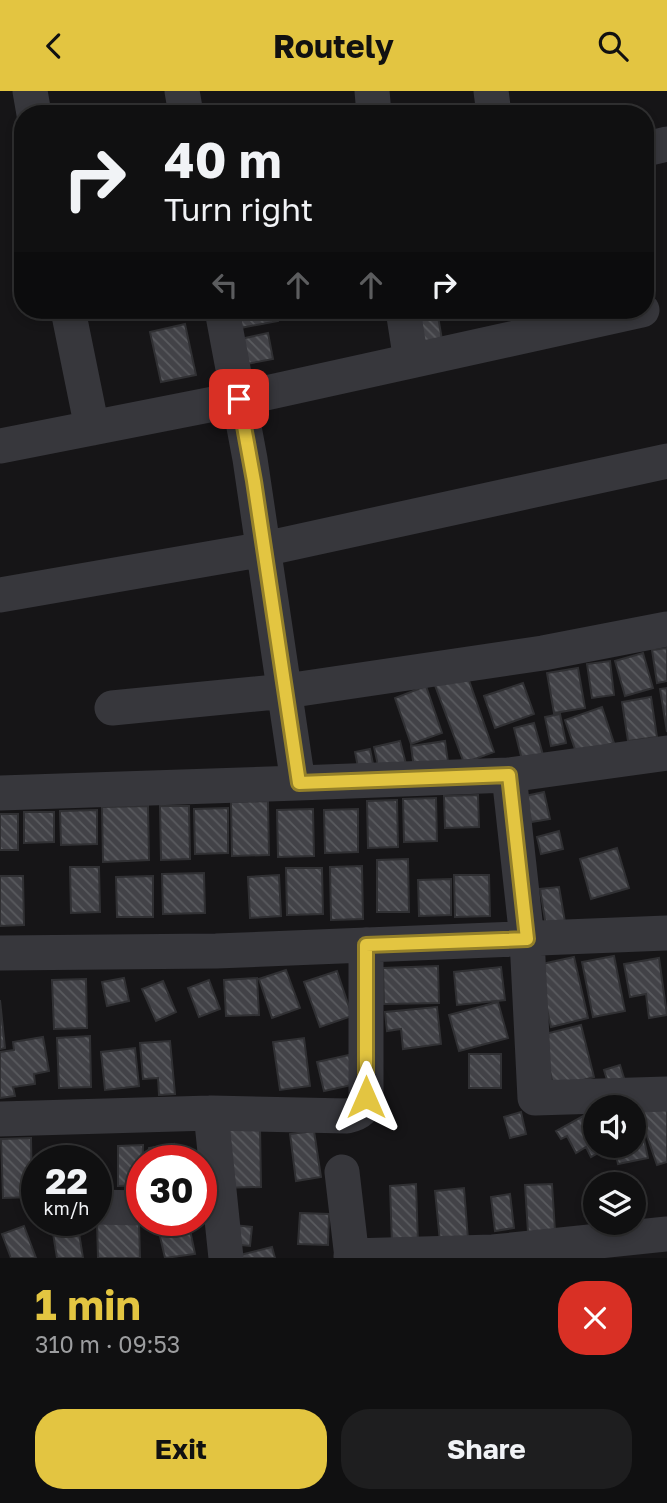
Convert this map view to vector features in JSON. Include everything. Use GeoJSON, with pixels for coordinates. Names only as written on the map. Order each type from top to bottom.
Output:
{"type":"FeatureCollection","features":[{"type":"Feature","properties":{"kind":"street"},"geometry":{"type":"LineString","coordinates":[[70,319],[92,428]]}},
{"type":"Feature","properties":{"kind":"street"},"geometry":{"type":"LineString","coordinates":[[224,319],[264,549],[299,783]]}},
{"type":"Feature","properties":{"kind":"street"},"geometry":{"type":"LineString","coordinates":[[404,319],[411,361]]}},
{"type":"Feature","properties":{"kind":"street"},"geometry":{"type":"LineString","coordinates":[[0,446],[239,399],[599,319]]}},
{"type":"Feature","properties":{"kind":"street"},"geometry":{"type":"LineString","coordinates":[[0,595],[264,549],[667,461]]}},
{"type":"Feature","properties":{"kind":"street"},"geometry":{"type":"LineString","coordinates":[[112,708],[286,691],[543,653],[667,629]]}},
{"type":"Feature","properties":{"kind":"street"},"geometry":{"type":"LineString","coordinates":[[0,793],[509,775],[667,753]]}},
{"type":"Feature","properties":{"kind":"street"},"geometry":{"type":"LineString","coordinates":[[509,775],[527,939],[535,1098],[667,1094]]}},
{"type":"Feature","properties":{"kind":"street"},"geometry":{"type":"LineString","coordinates":[[0,953],[216,951],[667,933]]}},
{"type":"Feature","properties":{"kind":"street"},"geometry":{"type":"LineString","coordinates":[[0,1118],[211,1113],[356,1114],[364,1108],[366,1097],[366,945]]}},
{"type":"Feature","properties":{"kind":"street"},"geometry":{"type":"LineString","coordinates":[[211,1113],[211,1145]]}},
{"type":"Feature","properties":{"kind":"street"},"geometry":{"type":"LineString","coordinates":[[342,1172],[351,1257],[493,1252],[667,1234]]}},
{"type":"Feature","properties":{"kind":"street"},"geometry":{"type":"LineString","coordinates":[[217,1228],[226,1258]]}},
{"type":"Feature","properties":{"kind":"building"},"geometry":{"type":"Polygon","coordinates":[[[233,319],[278,319],[278,321],[235,329],[233,319]]]}},
{"type":"Feature","properties":{"kind":"building"},"geometry":{"type":"Polygon","coordinates":[[[409,319],[438,319],[442,340],[413,345],[409,319]]]}},
{"type":"Feature","properties":{"kind":"building"},"geometry":{"type":"Polygon","coordinates":[[[185,324],[196,375],[161,382],[150,332],[185,324]]]}},
{"type":"Feature","properties":{"kind":"building"},"geometry":{"type":"Polygon","coordinates":[[[268,333],[273,359],[241,365],[236,340],[268,333]]]}},
{"type":"Feature","properties":{"kind":"building"},"geometry":{"type":"Polygon","coordinates":[[[667,648],[667,681],[657,683],[652,650],[667,648]]]}},
{"type":"Feature","properties":{"kind":"building"},"geometry":{"type":"Polygon","coordinates":[[[643,653],[653,688],[625,696],[615,661],[643,653]]]}},
{"type":"Feature","properties":{"kind":"building"},"geometry":{"type":"Polygon","coordinates":[[[610,661],[614,695],[592,698],[587,664],[610,661]]]}},
{"type":"Feature","properties":{"kind":"building"},"geometry":{"type":"Polygon","coordinates":[[[578,668],[585,708],[554,713],[547,673],[578,668]]]}},
{"type":"Feature","properties":{"kind":"building"},"geometry":{"type":"Polygon","coordinates":[[[465,669],[494,752],[464,763],[433,680],[465,669]]]}},
{"type":"Feature","properties":{"kind":"building"},"geometry":{"type":"Polygon","coordinates":[[[523,683],[534,714],[495,728],[484,696],[523,683]]]}},
{"type":"Feature","properties":{"kind":"building"},"geometry":{"type":"Polygon","coordinates":[[[426,686],[442,733],[411,744],[395,698],[426,686]]]}},
{"type":"Feature","properties":{"kind":"building"},"geometry":{"type":"Polygon","coordinates":[[[667,688],[667,732],[660,689],[667,688]]]}},
{"type":"Feature","properties":{"kind":"building"},"geometry":{"type":"Polygon","coordinates":[[[651,697],[657,737],[628,741],[622,702],[651,697]]]}},
{"type":"Feature","properties":{"kind":"building"},"geometry":{"type":"Polygon","coordinates":[[[602,707],[614,743],[577,755],[565,720],[602,707]]]}},
{"type":"Feature","properties":{"kind":"building"},"geometry":{"type":"Polygon","coordinates":[[[560,714],[566,743],[551,746],[545,717],[560,714]]]}},
{"type":"Feature","properties":{"kind":"building"},"geometry":{"type":"Polygon","coordinates":[[[534,723],[543,755],[522,760],[514,728],[534,723]]]}},
{"type":"Feature","properties":{"kind":"building"},"geometry":{"type":"Polygon","coordinates":[[[400,741],[406,764],[379,770],[374,747],[400,741]]]}},
{"type":"Feature","properties":{"kind":"building"},"geometry":{"type":"Polygon","coordinates":[[[445,741],[448,762],[414,768],[411,746],[445,741]]]}},
{"type":"Feature","properties":{"kind":"building"},"geometry":{"type":"Polygon","coordinates":[[[370,749],[373,764],[358,767],[355,752],[370,749]]]}},
{"type":"Feature","properties":{"kind":"building"},"geometry":{"type":"Polygon","coordinates":[[[544,792],[550,819],[531,822],[525,796],[544,792]]]}},
{"type":"Feature","properties":{"kind":"building"},"geometry":{"type":"Polygon","coordinates":[[[478,795],[479,827],[445,828],[444,796],[478,795]]]}},
{"type":"Feature","properties":{"kind":"building"},"geometry":{"type":"Polygon","coordinates":[[[436,798],[437,841],[404,842],[403,799],[436,798]]]}},
{"type":"Feature","properties":{"kind":"building"},"geometry":{"type":"Polygon","coordinates":[[[397,800],[398,847],[368,848],[367,801],[397,800]]]}},
{"type":"Feature","properties":{"kind":"building"},"geometry":{"type":"Polygon","coordinates":[[[268,801],[269,855],[232,856],[231,802],[268,801]]]}},
{"type":"Feature","properties":{"kind":"building"},"geometry":{"type":"Polygon","coordinates":[[[148,806],[149,860],[103,862],[102,807],[148,806]]]}},
{"type":"Feature","properties":{"kind":"building"},"geometry":{"type":"Polygon","coordinates":[[[160,806],[189,806],[190,859],[161,860],[160,806]]]}},
{"type":"Feature","properties":{"kind":"building"},"geometry":{"type":"Polygon","coordinates":[[[228,808],[228,853],[195,854],[194,809],[228,808]]]}},
{"type":"Feature","properties":{"kind":"building"},"geometry":{"type":"Polygon","coordinates":[[[313,809],[314,856],[278,857],[277,810],[313,809]]]}},
{"type":"Feature","properties":{"kind":"building"},"geometry":{"type":"Polygon","coordinates":[[[358,809],[358,852],[325,853],[324,810],[358,809]]]}},
{"type":"Feature","properties":{"kind":"building"},"geometry":{"type":"Polygon","coordinates":[[[97,810],[97,844],[61,845],[60,811],[97,810]]]}},
{"type":"Feature","properties":{"kind":"building"},"geometry":{"type":"Polygon","coordinates":[[[24,812],[54,812],[54,842],[24,843],[24,812]]]}},
{"type":"Feature","properties":{"kind":"building"},"geometry":{"type":"Polygon","coordinates":[[[0,814],[18,814],[18,850],[0,850],[0,814]]]}},
{"type":"Feature","properties":{"kind":"building"},"geometry":{"type":"Polygon","coordinates":[[[559,831],[563,849],[541,854],[537,837],[559,831]]]}},
{"type":"Feature","properties":{"kind":"building"},"geometry":{"type":"Polygon","coordinates":[[[617,848],[629,888],[591,899],[580,859],[617,848]]]}},
{"type":"Feature","properties":{"kind":"building"},"geometry":{"type":"Polygon","coordinates":[[[408,859],[409,912],[377,912],[377,860],[408,859]]]}},
{"type":"Feature","properties":{"kind":"building"},"geometry":{"type":"Polygon","coordinates":[[[362,866],[363,919],[331,920],[330,867],[362,866]]]}},
{"type":"Feature","properties":{"kind":"building"},"geometry":{"type":"Polygon","coordinates":[[[70,867],[99,867],[100,912],[71,913],[70,867]]]}},
{"type":"Feature","properties":{"kind":"building"},"geometry":{"type":"Polygon","coordinates":[[[286,868],[322,868],[323,914],[287,915],[286,868]]]}},
{"type":"Feature","properties":{"kind":"building"},"geometry":{"type":"Polygon","coordinates":[[[204,873],[205,913],[163,914],[162,874],[204,873]]]}},
{"type":"Feature","properties":{"kind":"building"},"geometry":{"type":"Polygon","coordinates":[[[279,875],[281,916],[250,918],[248,877],[279,875]]]}},
{"type":"Feature","properties":{"kind":"building"},"geometry":{"type":"Polygon","coordinates":[[[454,875],[489,875],[490,916],[455,917],[454,875]]]}},
{"type":"Feature","properties":{"kind":"building"},"geometry":{"type":"Polygon","coordinates":[[[0,876],[23,876],[24,925],[0,926],[0,876]]]}},
{"type":"Feature","properties":{"kind":"building"},"geometry":{"type":"Polygon","coordinates":[[[153,876],[153,917],[117,917],[116,877],[153,876]]]}},
{"type":"Feature","properties":{"kind":"building"},"geometry":{"type":"Polygon","coordinates":[[[451,879],[451,915],[419,916],[418,880],[451,879]]]}},
{"type":"Feature","properties":{"kind":"building"},"geometry":{"type":"Polygon","coordinates":[[[559,887],[565,922],[546,926],[540,889],[559,887]]]}},
{"type":"Feature","properties":{"kind":"building"},"geometry":{"type":"Polygon","coordinates":[[[614,956],[625,1011],[593,1017],[582,962],[614,956]]]}},
{"type":"Feature","properties":{"kind":"building"},"geometry":{"type":"Polygon","coordinates":[[[574,957],[588,1018],[551,1027],[537,965],[574,957]]]}},
{"type":"Feature","properties":{"kind":"building"},"geometry":{"type":"Polygon","coordinates":[[[659,958],[667,1015],[649,1018],[646,994],[630,997],[624,964],[659,958]]]}},
{"type":"Feature","properties":{"kind":"building"},"geometry":{"type":"Polygon","coordinates":[[[438,966],[439,1003],[384,1004],[383,968],[438,966]]]}},
{"type":"Feature","properties":{"kind":"building"},"geometry":{"type":"Polygon","coordinates":[[[501,967],[505,1000],[457,1005],[454,972],[501,967]]]}},
{"type":"Feature","properties":{"kind":"building"},"geometry":{"type":"Polygon","coordinates":[[[286,970],[300,1008],[272,1018],[259,979],[286,970]]]}},
{"type":"Feature","properties":{"kind":"building"},"geometry":{"type":"Polygon","coordinates":[[[337,971],[352,1016],[320,1027],[304,982],[337,971]]]}},
{"type":"Feature","properties":{"kind":"building"},"geometry":{"type":"Polygon","coordinates":[[[124,978],[129,1001],[107,1006],[102,982],[124,978]]]}},
{"type":"Feature","properties":{"kind":"building"},"geometry":{"type":"Polygon","coordinates":[[[257,978],[259,1015],[226,1016],[224,980],[257,978]]]}},
{"type":"Feature","properties":{"kind":"building"},"geometry":{"type":"Polygon","coordinates":[[[86,979],[87,1028],[54,1029],[52,980],[86,979]]]}},
{"type":"Feature","properties":{"kind":"building"},"geometry":{"type":"Polygon","coordinates":[[[209,980],[220,1009],[199,1017],[188,988],[209,980]]]}},
{"type":"Feature","properties":{"kind":"building"},"geometry":{"type":"Polygon","coordinates":[[[163,981],[176,1012],[156,1021],[142,989],[163,981]]]}},
{"type":"Feature","properties":{"kind":"building"},"geometry":{"type":"Polygon","coordinates":[[[0,1000],[5,1048],[0,1049],[0,1000]]]}},
{"type":"Feature","properties":{"kind":"building"},"geometry":{"type":"Polygon","coordinates":[[[498,1002],[508,1038],[459,1051],[449,1015],[498,1002]]]}},
{"type":"Feature","properties":{"kind":"building"},"geometry":{"type":"Polygon","coordinates":[[[437,1007],[441,1044],[403,1049],[401,1029],[387,1031],[385,1012],[437,1007]]]}},
{"type":"Feature","properties":{"kind":"building"},"geometry":{"type":"Polygon","coordinates":[[[581,1025],[594,1077],[554,1088],[541,1035],[581,1025]]]}},
{"type":"Feature","properties":{"kind":"building"},"geometry":{"type":"Polygon","coordinates":[[[90,1036],[91,1087],[59,1088],[57,1038],[90,1036]]]}},
{"type":"Feature","properties":{"kind":"building"},"geometry":{"type":"Polygon","coordinates":[[[43,1037],[49,1071],[34,1074],[35,1084],[13,1087],[15,1096],[0,1098],[0,1052],[14,1050],[13,1042],[43,1037]]]}},
{"type":"Feature","properties":{"kind":"building"},"geometry":{"type":"Polygon","coordinates":[[[304,1038],[310,1086],[280,1090],[273,1042],[304,1038]]]}},
{"type":"Feature","properties":{"kind":"building"},"geometry":{"type":"Polygon","coordinates":[[[170,1041],[175,1094],[159,1095],[158,1078],[143,1079],[140,1043],[170,1041]]]}},
{"type":"Feature","properties":{"kind":"building"},"geometry":{"type":"Polygon","coordinates":[[[135,1048],[139,1086],[105,1090],[101,1052],[135,1048]]]}},
{"type":"Feature","properties":{"kind":"building"},"geometry":{"type":"Polygon","coordinates":[[[469,1054],[501,1054],[501,1088],[469,1088],[469,1054]]]}},
{"type":"Feature","properties":{"kind":"building"},"geometry":{"type":"Polygon","coordinates":[[[349,1055],[356,1084],[324,1091],[317,1062],[349,1055]]]}},
{"type":"Feature","properties":{"kind":"building"},"geometry":{"type":"Polygon","coordinates":[[[620,1065],[624,1078],[608,1083],[604,1070],[620,1065]]]}},
{"type":"Feature","properties":{"kind":"building"},"geometry":{"type":"Polygon","coordinates":[[[667,1104],[667,1162],[657,1165],[646,1133],[646,1111],[667,1104]]]}},
{"type":"Feature","properties":{"kind":"building"},"geometry":{"type":"Polygon","coordinates":[[[521,1112],[526,1134],[510,1138],[504,1117],[521,1112]]]}},
{"type":"Feature","properties":{"kind":"building"},"geometry":{"type":"Polygon","coordinates":[[[583,1116],[583,1149],[576,1153],[567,1136],[561,1139],[556,1131],[583,1116]]]}},
{"type":"Feature","properties":{"kind":"building"},"geometry":{"type":"Polygon","coordinates":[[[260,1126],[261,1187],[219,1188],[219,1127],[260,1126]]]}},
{"type":"Feature","properties":{"kind":"building"},"geometry":{"type":"Polygon","coordinates":[[[314,1131],[321,1177],[296,1181],[290,1134],[314,1131]]]}},
{"type":"Feature","properties":{"kind":"building"},"geometry":{"type":"Polygon","coordinates":[[[31,1138],[31,1145],[21,1145],[21,1197],[3,1198],[1,1139],[31,1138]]]}},
{"type":"Feature","properties":{"kind":"building"},"geometry":{"type":"Polygon","coordinates":[[[118,1146],[126,1146],[126,1186],[118,1186],[118,1146]]]}},
{"type":"Feature","properties":{"kind":"building"},"geometry":{"type":"Polygon","coordinates":[[[646,1149],[648,1158],[618,1164],[617,1158],[646,1158],[646,1149]]]}},
{"type":"Feature","properties":{"kind":"building"},"geometry":{"type":"Polygon","coordinates":[[[416,1184],[418,1244],[392,1245],[390,1186],[416,1184]]]}},
{"type":"Feature","properties":{"kind":"building"},"geometry":{"type":"Polygon","coordinates":[[[552,1184],[555,1231],[528,1233],[525,1185],[552,1184]]]}},
{"type":"Feature","properties":{"kind":"building"},"geometry":{"type":"Polygon","coordinates":[[[464,1188],[468,1239],[440,1242],[435,1191],[464,1188]]]}},
{"type":"Feature","properties":{"kind":"building"},"geometry":{"type":"Polygon","coordinates":[[[510,1194],[514,1228],[495,1231],[491,1197],[510,1194]]]}},
{"type":"Feature","properties":{"kind":"building"},"geometry":{"type":"Polygon","coordinates":[[[300,1213],[329,1214],[328,1245],[298,1244],[300,1213]]]}},
{"type":"Feature","properties":{"kind":"building"},"geometry":{"type":"Polygon","coordinates":[[[112,1222],[126,1222],[126,1236],[139,1236],[140,1258],[98,1258],[97,1236],[112,1236],[112,1222]]]}},
{"type":"Feature","properties":{"kind":"building"},"geometry":{"type":"Polygon","coordinates":[[[233,1225],[252,1227],[250,1246],[231,1244],[233,1225]]]}},
{"type":"Feature","properties":{"kind":"building"},"geometry":{"type":"Polygon","coordinates":[[[21,1227],[21,1236],[28,1236],[36,1258],[11,1258],[2,1234],[21,1227]]]}},
{"type":"Feature","properties":{"kind":"building"},"geometry":{"type":"Polygon","coordinates":[[[53,1236],[80,1236],[83,1258],[57,1258],[53,1236]]]}},
{"type":"Feature","properties":{"kind":"building"},"geometry":{"type":"Polygon","coordinates":[[[160,1236],[191,1236],[195,1254],[165,1258],[160,1236]]]}},
{"type":"Feature","properties":{"kind":"building"},"geometry":{"type":"Polygon","coordinates":[[[272,1247],[275,1258],[228,1258],[272,1247]]]}},
{"type":"Feature","properties":{"kind":"route"},"geometry":{"type":"LineString","coordinates":[[239,399],[254,481],[299,783],[509,775],[527,939],[366,945],[366,1097]]}}]}
